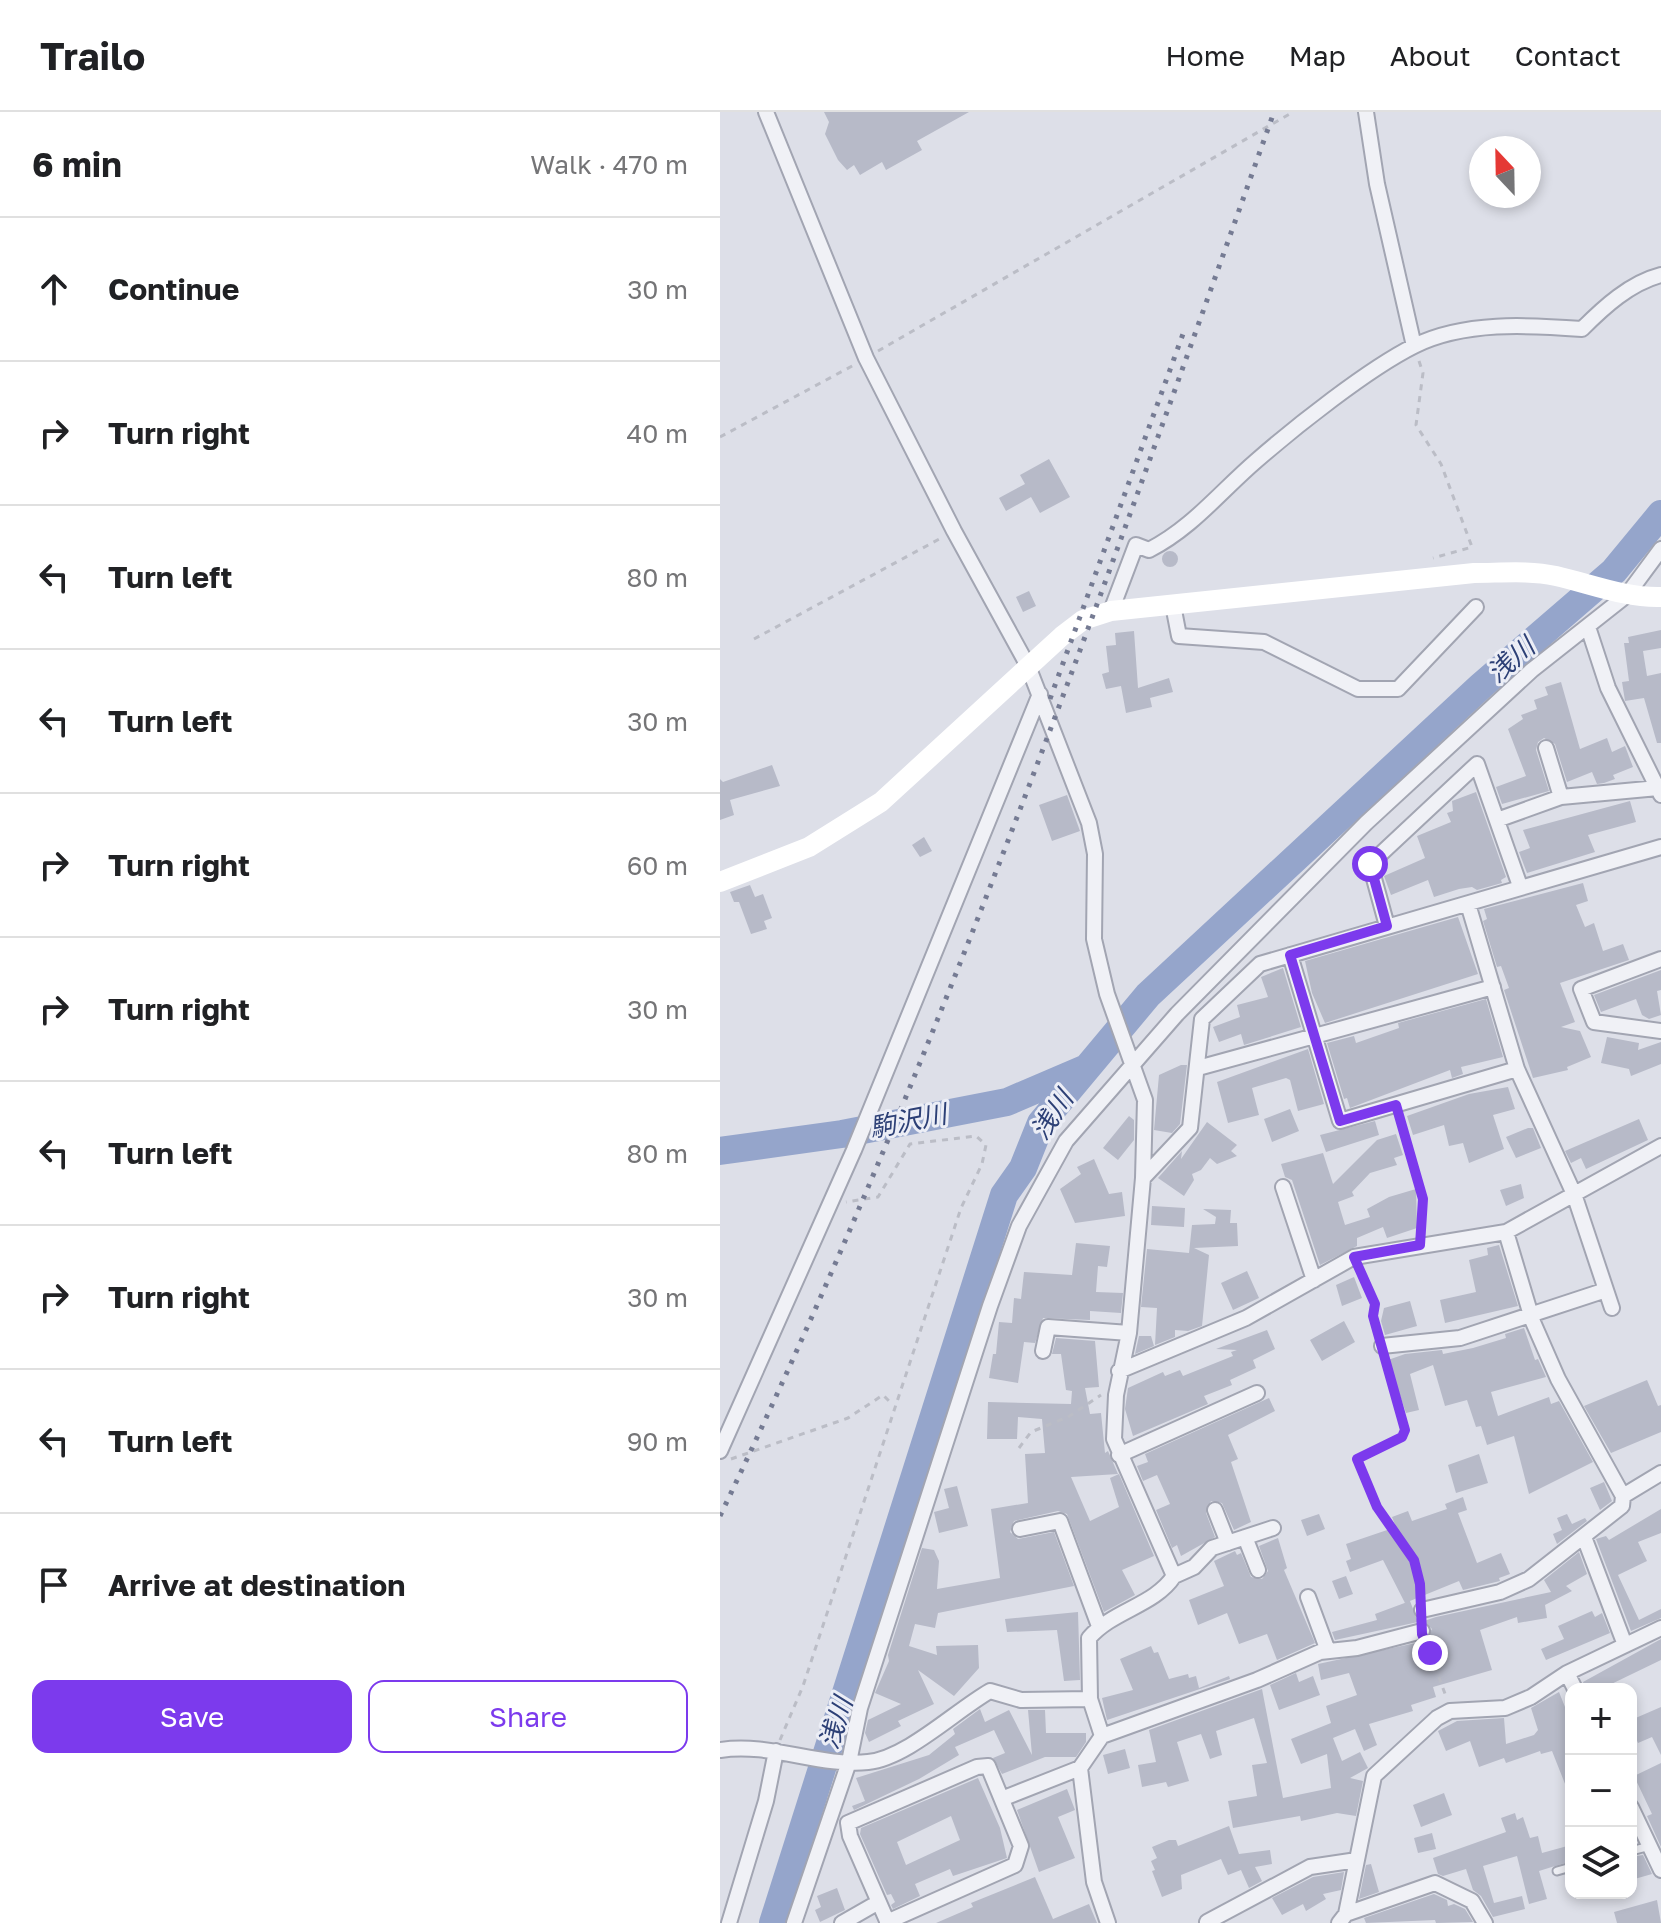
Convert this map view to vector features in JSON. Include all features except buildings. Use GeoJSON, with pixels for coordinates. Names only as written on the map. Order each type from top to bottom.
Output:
{"type":"FeatureCollection","features":[{"type":"Feature","properties":{"kind":"street"},"geometry":{"type":"LineString","coordinates":[[766,112],[866,358],[954,531],[1028,666],[1089,823],[1096,880],[1094,939],[1107,994],[1145,1100],[1143,1178],[1129,1333],[1119,1371],[1114,1439],[1174,1576]]}},
{"type":"Feature","properties":{"kind":"street"},"geometry":{"type":"LineString","coordinates":[[1366,112],[1377,184],[1414,346]]}},
{"type":"Feature","properties":{"kind":"street"},"geometry":{"type":"LineString","coordinates":[[1111,611],[1136,545],[1149,550],[1178,535],[1257,461],[1414,346],[1460,333],[1511,325],[1582,329],[1606,305],[1646,279],[1661,275]]}},
{"type":"Feature","properties":{"kind":"street"},"geometry":{"type":"LineString","coordinates":[[794,1923],[990,1306],[1019,1226],[1066,1141],[1120,1076],[1134,1067],[1177,1014],[1366,823],[1532,670],[1588,627],[1661,549]]}},
{"type":"Feature","properties":{"kind":"street"},"geometry":{"type":"LineString","coordinates":[[720,882],[809,847],[881,802],[1028,666],[1083,620],[1111,611],[1474,573],[1552,575],[1622,594],[1661,597]]}},
{"type":"Feature","properties":{"kind":"street"},"geometry":{"type":"LineString","coordinates":[[1173,605],[1179,636],[1264,642],[1358,689],[1398,689],[1476,607]]}},
{"type":"Feature","properties":{"kind":"street"},"geometry":{"type":"LineString","coordinates":[[1497,820],[1561,797],[1660,792],[1633,745],[1608,688],[1588,627]]}},
{"type":"Feature","properties":{"kind":"street"},"geometry":{"type":"LineString","coordinates":[[720,1451],[854,1150],[1040,694]]}},
{"type":"Feature","properties":{"kind":"street"},"geometry":{"type":"LineString","coordinates":[[1546,748],[1561,797]]}},
{"type":"Feature","properties":{"kind":"street"},"geometry":{"type":"LineString","coordinates":[[1387,926],[1370,864],[1477,764],[1520,886]]}},
{"type":"Feature","properties":{"kind":"street"},"geometry":{"type":"LineString","coordinates":[[1143,1178],[1190,1128],[1202,1019],[1260,964],[1661,847]]}},
{"type":"Feature","properties":{"kind":"street"},"geometry":{"type":"LineString","coordinates":[[1468,904],[1517,1069],[1574,1194],[1612,1308]]}},
{"type":"Feature","properties":{"kind":"street"},"geometry":{"type":"LineString","coordinates":[[1290,955],[1340,1121],[1517,1069]]}},
{"type":"Feature","properties":{"kind":"street"},"geometry":{"type":"LineString","coordinates":[[1661,959],[1581,989],[1594,1022],[1661,1031]]}},
{"type":"Feature","properties":{"kind":"street"},"geometry":{"type":"LineString","coordinates":[[1198,1068],[1493,987]]}},
{"type":"Feature","properties":{"kind":"street"},"geometry":{"type":"LineString","coordinates":[[1119,1371],[1246,1318],[1354,1257],[1506,1232],[1661,1146]]}},
{"type":"Feature","properties":{"kind":"street"},"geometry":{"type":"LineString","coordinates":[[1283,1187],[1314,1280]]}},
{"type":"Feature","properties":{"kind":"street"},"geometry":{"type":"LineString","coordinates":[[1422,1610],[1500,1592],[1529,1579],[1622,1506],[1623,1496],[1558,1379],[1531,1315],[1506,1232]]}},
{"type":"Feature","properties":{"kind":"street"},"geometry":{"type":"LineString","coordinates":[[1382,1346],[1460,1338],[1606,1290]]}},
{"type":"Feature","properties":{"kind":"street"},"geometry":{"type":"LineString","coordinates":[[1043,1351],[1048,1327],[1129,1333]]}},
{"type":"Feature","properties":{"kind":"street"},"geometry":{"type":"LineString","coordinates":[[1119,1455],[1257,1393]]}},
{"type":"Feature","properties":{"kind":"street"},"geometry":{"type":"LineString","coordinates":[[1623,1496],[1661,1473]]}},
{"type":"Feature","properties":{"kind":"street"},"geometry":{"type":"LineString","coordinates":[[1215,1510],[1228,1543]]}},
{"type":"Feature","properties":{"kind":"street"},"geometry":{"type":"LineString","coordinates":[[1020,1529],[1060,1521],[1099,1626]]}},
{"type":"Feature","properties":{"kind":"street"},"geometry":{"type":"LineString","coordinates":[[1102,1736],[1090,1699],[1089,1638],[1099,1626],[1164,1591],[1174,1576],[1194,1567],[1212,1548],[1273,1528]]}},
{"type":"Feature","properties":{"kind":"street"},"geometry":{"type":"LineString","coordinates":[[1245,1537],[1258,1570]]}},
{"type":"Feature","properties":{"kind":"street"},"geometry":{"type":"LineString","coordinates":[[1584,1537],[1625,1645]]}},
{"type":"Feature","properties":{"kind":"street"},"geometry":{"type":"LineString","coordinates":[[1308,1597],[1328,1651]]}},
{"type":"Feature","properties":{"kind":"street"},"geometry":{"type":"LineString","coordinates":[[1342,1918],[1374,1776],[1437,1718],[1450,1711],[1505,1708],[1531,1697],[1567,1673],[1661,1628]]}},
{"type":"Feature","properties":{"kind":"street"},"geometry":{"type":"LineString","coordinates":[[1004,1798],[1080,1768],[1102,1736],[1328,1651],[1357,1648],[1422,1631]]}},
{"type":"Feature","properties":{"kind":"street"},"geometry":{"type":"LineString","coordinates":[[1567,1673],[1572,1683]]}},
{"type":"Feature","properties":{"kind":"street"},"geometry":{"type":"LineString","coordinates":[[720,1750],[779,1751],[846,1762],[871,1762],[922,1740],[958,1709],[990,1691],[1021,1700],[1090,1699]]}},
{"type":"Feature","properties":{"kind":"street"},"geometry":{"type":"LineString","coordinates":[[729,1923],[779,1751]]}},
{"type":"Feature","properties":{"kind":"street"},"geometry":{"type":"LineString","coordinates":[[988,1766],[1004,1798],[1021,1846],[1015,1865],[888,1922],[877,1903],[850,1836],[848,1823],[977,1767],[988,1766]]}},
{"type":"Feature","properties":{"kind":"street"},"geometry":{"type":"LineString","coordinates":[[1080,1768],[1094,1882],[1108,1923]]}},
{"type":"Feature","properties":{"kind":"street"},"geometry":{"type":"LineString","coordinates":[[1637,1819],[1661,1870]]}},
{"type":"Feature","properties":{"kind":"street"},"geometry":{"type":"LineString","coordinates":[[1207,1922],[1310,1867],[1357,1860]]}},
{"type":"Feature","properties":{"kind":"street"},"geometry":{"type":"LineString","coordinates":[[1342,1918],[1435,1883],[1472,1901],[1485,1923]]}},
{"type":"Feature","properties":{"kind":"street"},"geometry":{"type":"LineString","coordinates":[[842,1923],[877,1903]]}},
{"type":"Feature","properties":{"kind":"lane"},"geometry":{"type":"LineString","coordinates":[[1637,1849],[1650,1846]]}},
{"type":"Feature","properties":{"kind":"lane"},"geometry":{"type":"LineString","coordinates":[[1557,1871],[1565,1869]]}},
{"type":"Feature","properties":{"kind":"path"},"geometry":{"type":"LineString","coordinates":[[720,437],[866,358],[1293,112]]}},
{"type":"Feature","properties":{"kind":"path"},"geometry":{"type":"LineString","coordinates":[[1414,346],[1423,373],[1416,425],[1441,464],[1472,547],[1431,559]]}},
{"type":"Feature","properties":{"kind":"path"},"geometry":{"type":"LineString","coordinates":[[754,639],[954,531]]}},
{"type":"Feature","properties":{"kind":"path"},"geometry":{"type":"LineString","coordinates":[[1396,1105],[1423,1199],[1420,1245]]}},
{"type":"Feature","properties":{"kind":"path"},"geometry":{"type":"LineString","coordinates":[[779,1751],[961,1208],[982,1164],[986,1145],[976,1136],[910,1144],[878,1197],[830,1204]]}},
{"type":"Feature","properties":{"kind":"path"},"geometry":{"type":"LineString","coordinates":[[1354,1257],[1375,1304],[1373,1316],[1405,1430],[1402,1437],[1357,1459],[1377,1507],[1414,1560],[1422,1610]]}},
{"type":"Feature","properties":{"kind":"path"},"geometry":{"type":"LineString","coordinates":[[1019,1448],[1031,1432],[1068,1417],[1102,1394],[1116,1395]]}},
{"type":"Feature","properties":{"kind":"path"},"geometry":{"type":"LineString","coordinates":[[720,1463],[848,1418],[883,1395],[894,1406]]}},
{"type":"Feature","properties":{"kind":"path"},"geometry":{"type":"LineString","coordinates":[[1422,1631],[1441,1676],[1450,1711]]}},
{"type":"Feature","properties":{"kind":"waterway","name":"浅川"},"geometry":{"type":"LineString","coordinates":[[773,1923],[1004,1195],[1023,1168],[1041,1123],[1148,995],[1481,686],[1614,571],[1661,514]]}},
{"type":"Feature","properties":{"kind":"waterway","name":"駒沢川"},"geometry":{"type":"LineString","coordinates":[[720,1151],[842,1134],[1007,1102],[1084,1069]]}},
{"type":"Feature","properties":{"kind":"railway"},"geometry":{"type":"LineString","coordinates":[[720,1516],[799,1345],[947,997],[1082,645],[1274,112]]}},
{"type":"Feature","properties":{"kind":"railway"},"geometry":{"type":"LineString","coordinates":[[1050,699],[1183,334]]}},
{"type":"Feature","properties":{"kind":"route"},"geometry":{"type":"LineString","coordinates":[[1370,864],[1387,926],[1290,955],[1340,1121],[1396,1105],[1423,1199],[1420,1245],[1354,1257],[1375,1304],[1373,1316],[1405,1430],[1402,1437],[1357,1459],[1377,1507],[1414,1560],[1420,1584],[1422,1634],[1430,1653]]}}]}
